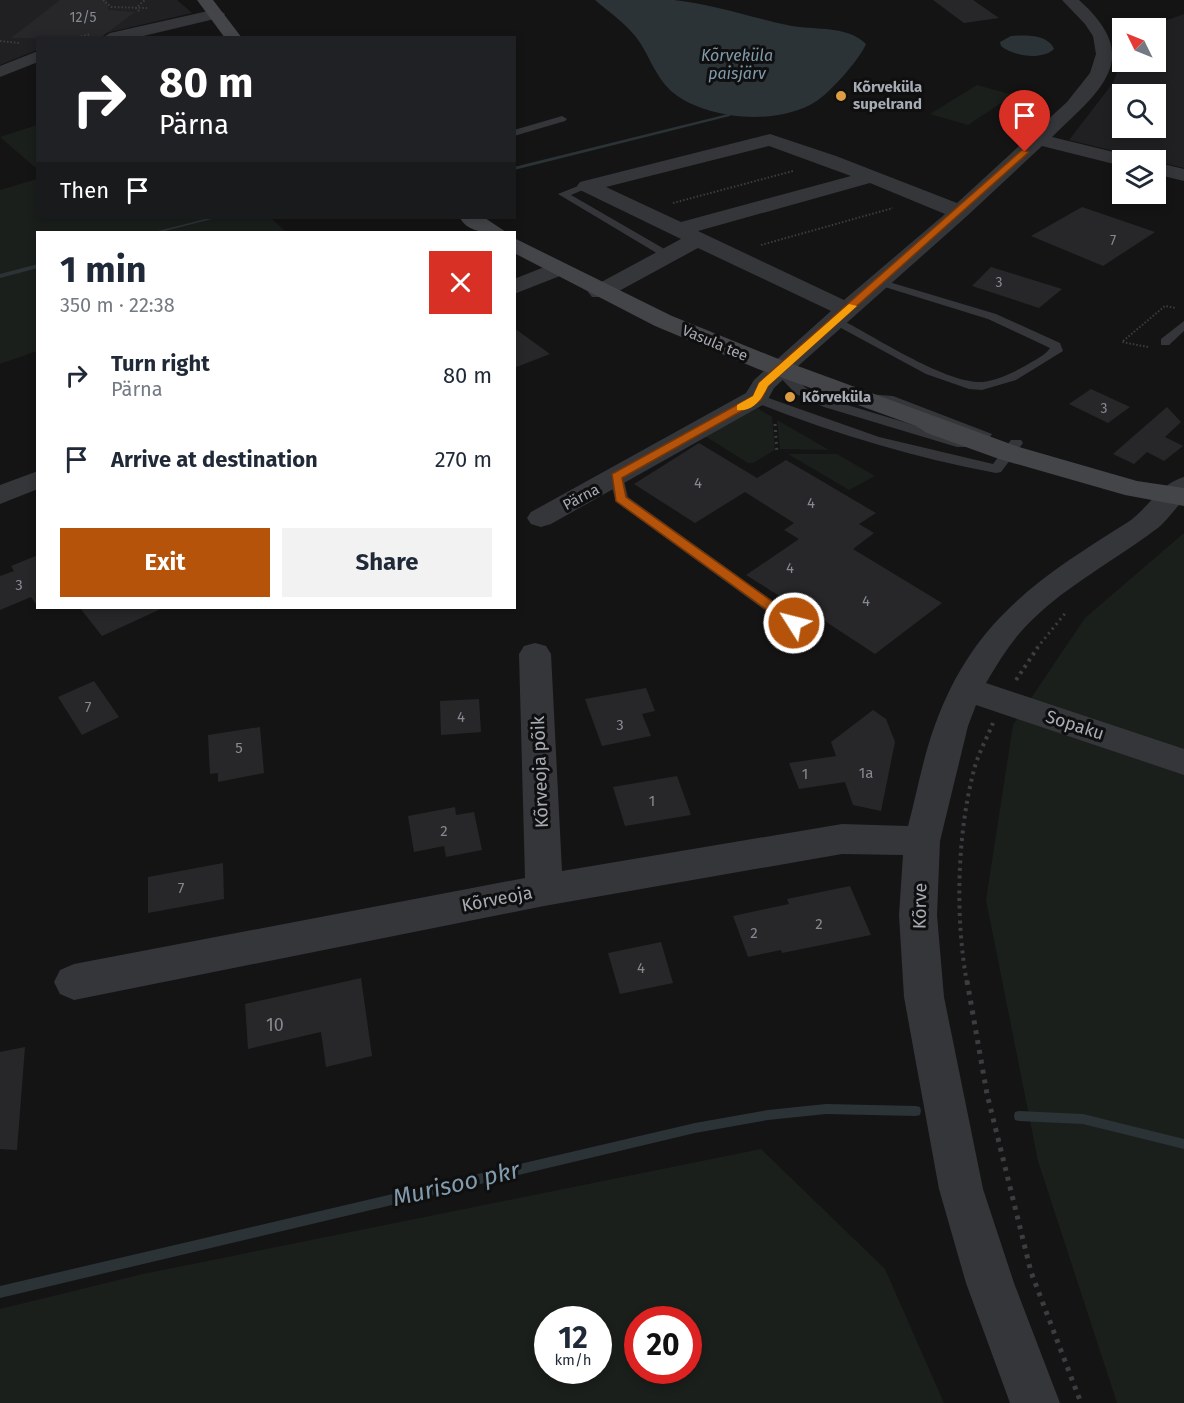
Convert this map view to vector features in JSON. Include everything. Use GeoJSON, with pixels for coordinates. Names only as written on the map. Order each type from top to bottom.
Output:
{"type":"FeatureCollection","features":[{"type":"Feature","properties":{"kind":"street"},"geometry":{"type":"LineString","coordinates":[[205,0],[233,36]]}},
{"type":"Feature","properties":{"kind":"street","name":"Pärna"},"geometry":{"type":"LineString","coordinates":[[541,518],[616,477],[765,402],[763,385],[960,212],[1038,139],[1089,88],[1104,62],[1105,40],[1086,14],[1071,0]]}},
{"type":"Feature","properties":{"kind":"street"},"geometry":{"type":"LineString","coordinates":[[119,36],[217,14]]}},
{"type":"Feature","properties":{"kind":"street"},"geometry":{"type":"LineString","coordinates":[[0,72],[36,57]]}},
{"type":"Feature","properties":{"kind":"street"},"geometry":{"type":"LineString","coordinates":[[1038,139],[1112,157]]}},
{"type":"Feature","properties":{"kind":"street"},"geometry":{"type":"LineString","coordinates":[[587,186],[770,140],[816,155],[960,212]]}},
{"type":"Feature","properties":{"kind":"street"},"geometry":{"type":"LineString","coordinates":[[1166,171],[1184,175]]}},
{"type":"Feature","properties":{"kind":"street"},"geometry":{"type":"LineString","coordinates":[[600,292],[669,256],[689,234],[870,177]]}},
{"type":"Feature","properties":{"kind":"street"},"geometry":{"type":"LineString","coordinates":[[587,186],[732,254],[841,316]]}},
{"type":"Feature","properties":{"kind":"street"},"geometry":{"type":"LineString","coordinates":[[472,219],[493,231]]}},
{"type":"Feature","properties":{"kind":"street","name":"Vasula tee"},"geometry":{"type":"LineString","coordinates":[[516,245],[600,292],[779,370],[925,420],[942,422],[985,434],[1012,448]]}},
{"type":"Feature","properties":{"kind":"street"},"geometry":{"type":"LineString","coordinates":[[516,286],[557,269]]}},
{"type":"Feature","properties":{"kind":"street","name":"Vasula tee"},"geometry":{"type":"LineString","coordinates":[[925,420],[936,427],[1012,448],[1125,486],[1181,493]]}},
{"type":"Feature","properties":{"kind":"street"},"geometry":{"type":"LineString","coordinates":[[0,495],[36,480]]}},
{"type":"Feature","properties":{"kind":"street","name":"Kõrve"},"geometry":{"type":"LineString","coordinates":[[1035,1403],[990,1283],[961,1189],[924,997],[918,915],[922,841],[951,726],[966,689],[990,650],[1020,614],[1066,575],[1148,522],[1159,507],[1181,493]]}},
{"type":"Feature","properties":{"kind":"street","name":"Kõrveoja põik"},"geometry":{"type":"LineString","coordinates":[[535,654],[544,890]]}},
{"type":"Feature","properties":{"kind":"street","name":"Sopaku"},"geometry":{"type":"LineString","coordinates":[[966,689],[1184,762]]}},
{"type":"Feature","properties":{"kind":"street","name":"Kõrveoja"},"geometry":{"type":"LineString","coordinates":[[74,982],[544,890],[842,839],[922,841]]}},
{"type":"Feature","properties":{"kind":"lane"},"geometry":{"type":"LineString","coordinates":[[516,132],[562,119]]}},
{"type":"Feature","properties":{"kind":"lane"},"geometry":{"type":"LineString","coordinates":[[587,186],[563,194],[669,256]]}},
{"type":"Feature","properties":{"kind":"lane"},"geometry":{"type":"LineString","coordinates":[[841,316],[947,378],[980,386],[1014,376],[1057,351],[1056,346],[1028,330],[879,282]]}},
{"type":"Feature","properties":{"kind":"lane"},"geometry":{"type":"LineString","coordinates":[[1165,342],[1184,325]]}},
{"type":"Feature","properties":{"kind":"lane"},"geometry":{"type":"LineString","coordinates":[[779,370],[801,391],[829,404],[952,441],[1012,448]]}},
{"type":"Feature","properties":{"kind":"lane"},"geometry":{"type":"LineString","coordinates":[[858,398],[888,399],[985,434]]}},
{"type":"Feature","properties":{"kind":"lane"},"geometry":{"type":"LineString","coordinates":[[765,402],[882,445],[938,459],[996,469],[1012,448]]}},
{"type":"Feature","properties":{"kind":"lane"},"geometry":{"type":"LineString","coordinates":[[616,477],[621,499],[794,623]]}},
{"type":"Feature","properties":{"kind":"path"},"geometry":{"type":"LineString","coordinates":[[103,0],[111,7],[131,8]]}},
{"type":"Feature","properties":{"kind":"path"},"geometry":{"type":"LineString","coordinates":[[640,211],[802,169],[816,155]]}},
{"type":"Feature","properties":{"kind":"path"},"geometry":{"type":"LineString","coordinates":[[732,254],[925,199]]}},
{"type":"Feature","properties":{"kind":"path"},"geometry":{"type":"LineString","coordinates":[[765,402],[777,453]]}},
{"type":"Feature","properties":{"kind":"path"},"geometry":{"type":"LineString","coordinates":[[1070,608],[1048,632],[1002,701],[974,770],[963,840],[960,905],[963,962],[987,1094],[1031,1272],[1082,1403]]}},
{"type":"Feature","properties":{"kind":"shaded area"},"geometry":{"type":"Polygon","coordinates":[[[0,0],[177,0],[192,13],[93,36],[36,36],[36,50],[0,65],[0,0]]]}},
{"type":"Feature","properties":{"kind":"shaded area"},"geometry":{"type":"Polygon","coordinates":[[[1184,14],[1184,168],[1166,164],[1166,150],[1112,150],[1069,140],[1112,84],[1112,138],[1166,138],[1166,84],[1113,83],[1117,72],[1166,72],[1166,20],[1184,14]]]}},
{"type":"Feature","properties":{"kind":"shaded area"},"geometry":{"type":"Polygon","coordinates":[[[977,85],[1013,95],[968,125],[930,114],[977,85]]]}},
{"type":"Feature","properties":{"kind":"shaded area"},"geometry":{"type":"Polygon","coordinates":[[[36,126],[36,168],[0,137],[36,126]]]}},
{"type":"Feature","properties":{"kind":"shaded area"},"geometry":{"type":"Polygon","coordinates":[[[36,179],[36,219],[272,219],[285,231],[36,231],[36,351],[0,364],[0,190],[36,179]]]}},
{"type":"Feature","properties":{"kind":"shaded area"},"geometry":{"type":"Polygon","coordinates":[[[757,408],[772,417],[775,450],[753,463],[748,463],[705,436],[757,408]]]}},
{"type":"Feature","properties":{"kind":"shaded area"},"geometry":{"type":"Polygon","coordinates":[[[777,420],[829,450],[780,449],[777,420]]]}},
{"type":"Feature","properties":{"kind":"shaded area"},"geometry":{"type":"Polygon","coordinates":[[[788,454],[837,454],[875,476],[849,490],[788,454]]]}},
{"type":"Feature","properties":{"kind":"shaded area"},"geometry":{"type":"Polygon","coordinates":[[[1184,533],[1184,1403],[1117,1403],[1038,1161],[986,900],[1013,725],[1085,618],[1184,533]]]}},
{"type":"Feature","properties":{"kind":"shaded area"},"geometry":{"type":"Polygon","coordinates":[[[761,1149],[885,1269],[944,1403],[0,1403],[0,1309],[143,1274],[761,1149]]]}},
{"type":"Feature","properties":{"kind":"water","name":"Kõrveküla paisjärv"},"geometry":{"type":"Polygon","coordinates":[[[595,0],[688,2],[797,27],[849,33],[866,44],[851,67],[828,92],[799,110],[762,117],[721,114],[685,101],[671,91],[660,78],[636,37],[595,0]]]}},
{"type":"Feature","properties":{"kind":"water"},"geometry":{"type":"Polygon","coordinates":[[[1011,36],[1041,38],[1047,40],[1054,49],[1042,55],[1020,55],[1001,46],[1000,42],[1011,36]]]}},
{"type":"Feature","properties":{"kind":"building"},"geometry":{"type":"Polygon","coordinates":[[[60,0],[107,0],[108,10],[135,12],[103,36],[11,38],[60,0]]]}},
{"type":"Feature","properties":{"kind":"building"},"geometry":{"type":"Polygon","coordinates":[[[933,0],[973,0],[999,18],[964,23],[933,0]]]}},
{"type":"Feature","properties":{"kind":"building"},"geometry":{"type":"Polygon","coordinates":[[[1082,207],[1155,232],[1103,266],[1031,236],[1082,207]]]}},
{"type":"Feature","properties":{"kind":"building"},"geometry":{"type":"Polygon","coordinates":[[[991,267],[1062,289],[1039,308],[972,286],[991,267]]]}},
{"type":"Feature","properties":{"kind":"building"},"geometry":{"type":"Polygon","coordinates":[[[516,329],[550,354],[516,367],[516,329]]]}},
{"type":"Feature","properties":{"kind":"building"},"geometry":{"type":"Polygon","coordinates":[[[1091,389],[1130,407],[1108,423],[1069,404],[1091,389]]]}},
{"type":"Feature","properties":{"kind":"building"},"geometry":{"type":"Polygon","coordinates":[[[1167,407],[1181,422],[1165,437],[1183,446],[1164,461],[1147,452],[1134,464],[1113,454],[1167,407]]]}},
{"type":"Feature","properties":{"kind":"building"},"geometry":{"type":"Polygon","coordinates":[[[699,443],[757,478],[786,460],[876,513],[859,524],[874,533],[853,549],[942,603],[875,654],[785,595],[781,597],[746,575],[799,539],[784,530],[794,523],[745,492],[695,523],[634,484],[699,443]]]}},
{"type":"Feature","properties":{"kind":"building"},"geometry":{"type":"Polygon","coordinates":[[[36,556],[36,604],[31,597],[0,610],[0,576],[14,571],[11,566],[36,556]]]}},
{"type":"Feature","properties":{"kind":"building"},"geometry":{"type":"Polygon","coordinates":[[[81,609],[161,609],[102,636],[81,609]]]}},
{"type":"Feature","properties":{"kind":"building"},"geometry":{"type":"Polygon","coordinates":[[[94,681],[119,717],[82,735],[58,697],[94,681]]]}},
{"type":"Feature","properties":{"kind":"building"},"geometry":{"type":"Polygon","coordinates":[[[646,688],[655,711],[642,714],[651,736],[602,746],[585,699],[646,688]]]}},
{"type":"Feature","properties":{"kind":"building"},"geometry":{"type":"Polygon","coordinates":[[[479,699],[481,732],[441,735],[440,701],[479,699]]]}},
{"type":"Feature","properties":{"kind":"building"},"geometry":{"type":"Polygon","coordinates":[[[873,710],[886,719],[895,742],[881,811],[853,805],[845,782],[799,789],[789,763],[836,756],[831,742],[873,710]]]}},
{"type":"Feature","properties":{"kind":"building"},"geometry":{"type":"Polygon","coordinates":[[[260,727],[264,773],[218,782],[218,773],[210,774],[208,735],[260,727]]]}},
{"type":"Feature","properties":{"kind":"building"},"geometry":{"type":"Polygon","coordinates":[[[677,776],[691,815],[625,826],[613,787],[677,776]]]}},
{"type":"Feature","properties":{"kind":"building"},"geometry":{"type":"Polygon","coordinates":[[[455,807],[456,815],[474,812],[482,850],[446,857],[444,846],[414,852],[408,816],[455,807]]]}},
{"type":"Feature","properties":{"kind":"building"},"geometry":{"type":"Polygon","coordinates":[[[223,863],[224,899],[148,913],[148,877],[223,863]]]}},
{"type":"Feature","properties":{"kind":"building"},"geometry":{"type":"Polygon","coordinates":[[[850,886],[871,935],[782,953],[781,950],[748,957],[733,916],[789,904],[787,899],[850,886]]]}},
{"type":"Feature","properties":{"kind":"building"},"geometry":{"type":"Polygon","coordinates":[[[661,942],[673,983],[620,994],[608,953],[661,942]]]}},
{"type":"Feature","properties":{"kind":"building"},"geometry":{"type":"Polygon","coordinates":[[[361,978],[372,1056],[326,1067],[321,1032],[248,1049],[245,1004],[361,978]]]}},
{"type":"Feature","properties":{"kind":"building"},"geometry":{"type":"Polygon","coordinates":[[[25,1047],[17,1150],[0,1149],[0,1052],[25,1047]]]}},
{"type":"Feature","properties":{"kind":"waterway"},"geometry":{"type":"LineString","coordinates":[[516,168],[728,115]]}},
{"type":"Feature","properties":{"kind":"waterway"},"geometry":{"type":"LineString","coordinates":[[161,231],[209,219]]}},
{"type":"Feature","properties":{"kind":"waterway"},"geometry":{"type":"LineString","coordinates":[[0,276],[36,267]]}},
{"type":"Feature","properties":{"kind":"waterway","name":"Murisoo pkr"},"geometry":{"type":"LineString","coordinates":[[0,1292],[695,1128],[768,1115],[826,1109],[916,1111]]}},
{"type":"Feature","properties":{"kind":"waterway","name":"Murisoo pkr"},"geometry":{"type":"LineString","coordinates":[[1019,1116],[1083,1119],[1184,1144]]}},
{"type":"Feature","properties":{"kind":"slow traffic"},"geometry":{"type":"LineString","coordinates":[[741,407],[757,398],[763,385],[852,306]]}},
{"type":"Feature","properties":{"kind":"place","name":"Kõrveküla supelrand"},"geometry":{"type":"Point","coordinates":[841,96]}},
{"type":"Feature","properties":{"kind":"place","name":"Kõrveküla"},"geometry":{"type":"Point","coordinates":[790,397]}},
{"type":"Feature","properties":{"kind":"route"},"geometry":{"type":"LineString","coordinates":[[794,623],[621,499],[616,477],[757,398],[763,385],[779,370],[1025,152]]}}]}
